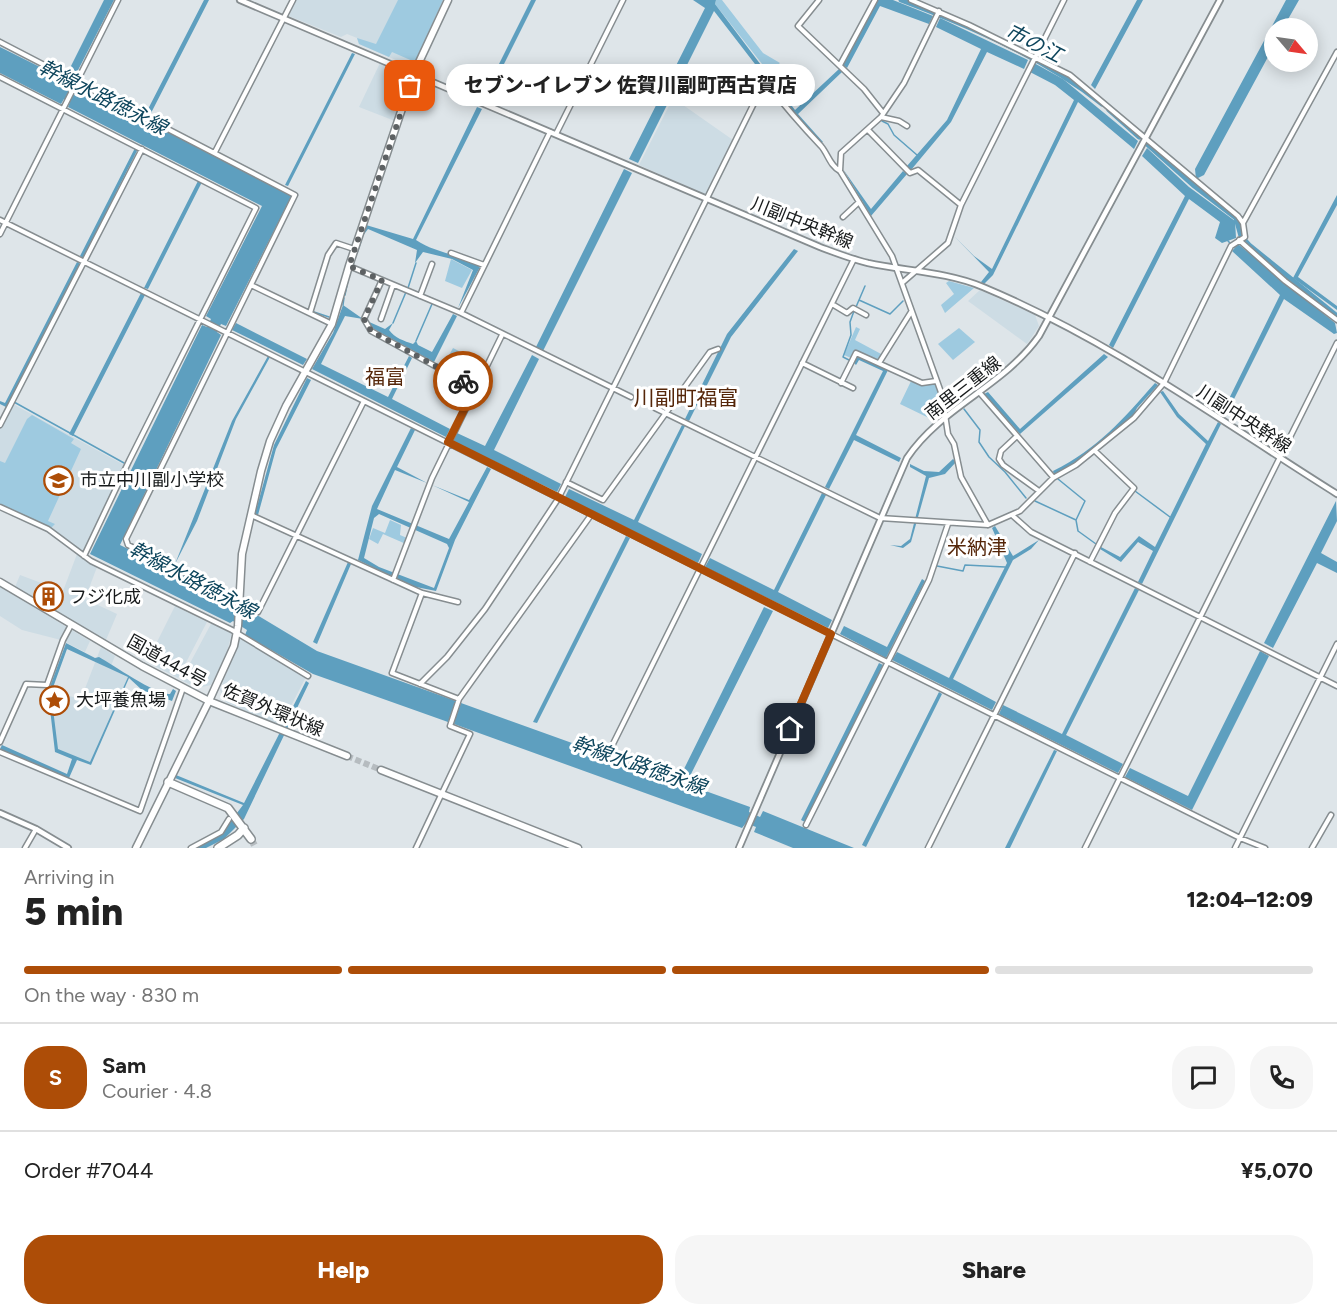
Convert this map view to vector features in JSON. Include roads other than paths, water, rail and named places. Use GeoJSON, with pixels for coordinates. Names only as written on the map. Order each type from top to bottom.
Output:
{"type":"FeatureCollection","features":[{"type":"Feature","properties":{"kind":"highway"},"geometry":{"type":"LineString","coordinates":[[168,782],[221,804],[233,813],[251,839]]}},
{"type":"Feature","properties":{"kind":"highway"},"geometry":{"type":"LineString","coordinates":[[218,848],[238,835],[244,828]]}},
{"type":"Feature","properties":{"kind":"main road","name":"佐賀外環状線"},"geometry":{"type":"LineString","coordinates":[[347,756],[209,701],[227,665],[237,629],[242,554],[270,441],[286,406],[332,324],[354,249],[414,73],[448,0]]}},
{"type":"Feature","properties":{"kind":"main road","name":"国道444号"},"geometry":{"type":"LineString","coordinates":[[0,582],[209,701],[136,848]]}},
{"type":"Feature","properties":{"kind":"main road"},"geometry":{"type":"LineString","coordinates":[[381,770],[578,848]]}},
{"type":"Feature","properties":{"kind":"street"},"geometry":{"type":"LineString","coordinates":[[0,234],[118,0]]}},
{"type":"Feature","properties":{"kind":"street","name":"川副中央幹線"},"geometry":{"type":"LineString","coordinates":[[240,0],[854,259],[918,271],[982,287],[1048,318],[1164,383],[1337,494]]}},
{"type":"Feature","properties":{"kind":"street"},"geometry":{"type":"LineString","coordinates":[[215,152],[293,0]]}},
{"type":"Feature","properties":{"kind":"street"},"geometry":{"type":"LineString","coordinates":[[461,313],[484,264],[623,0]]}},
{"type":"Feature","properties":{"kind":"street"},"geometry":{"type":"LineString","coordinates":[[819,0],[798,26],[864,89],[882,115],[907,126]]}},
{"type":"Feature","properties":{"kind":"street"},"geometry":{"type":"LineString","coordinates":[[840,66],[875,0]]}},
{"type":"Feature","properties":{"kind":"street"},"geometry":{"type":"LineString","coordinates":[[655,408],[880,518],[988,525],[1013,516],[1030,504],[1052,476],[1076,465],[1095,451],[1134,418],[1164,383],[1231,244],[1245,237],[1243,224],[1238,216],[1070,75],[939,11],[911,0]]}},
{"type":"Feature","properties":{"kind":"street"},"geometry":{"type":"LineString","coordinates":[[902,284],[948,243],[961,205],[1064,0]]}},
{"type":"Feature","properties":{"kind":"street","name":"南里三重線"},"geometry":{"type":"LineString","coordinates":[[739,848],[907,458],[918,442],[946,416],[1026,354],[1048,318],[1220,0]]}},
{"type":"Feature","properties":{"kind":"street"},"geometry":{"type":"LineString","coordinates":[[840,171],[841,153],[869,131],[882,115],[904,83],[939,11]]}},
{"type":"Feature","properties":{"kind":"street"},"geometry":{"type":"LineString","coordinates":[[0,42],[295,195],[149,486],[126,542],[233,596],[238,605],[258,612],[364,401]]}},
{"type":"Feature","properties":{"kind":"street"},"geometry":{"type":"LineString","coordinates":[[1243,224],[1337,52]]}},
{"type":"Feature","properties":{"kind":"street"},"geometry":{"type":"LineString","coordinates":[[0,77],[256,208],[84,556]]}},
{"type":"Feature","properties":{"kind":"street"},"geometry":{"type":"LineString","coordinates":[[420,684],[447,657],[484,609],[558,499],[765,81],[795,120],[820,145],[834,168],[840,171],[897,268],[942,395],[948,434],[954,444],[961,477],[988,525]]}},
{"type":"Feature","properties":{"kind":"street"},"geometry":{"type":"LineString","coordinates":[[869,131],[910,173],[918,170],[961,205]]}},
{"type":"Feature","properties":{"kind":"street"},"geometry":{"type":"LineString","coordinates":[[0,425],[142,149]]}},
{"type":"Feature","properties":{"kind":"street"},"geometry":{"type":"LineString","coordinates":[[843,217],[859,202]]}},
{"type":"Feature","properties":{"kind":"street"},"geometry":{"type":"LineString","coordinates":[[0,220],[1240,838],[1265,848]]}},
{"type":"Feature","properties":{"kind":"street"},"geometry":{"type":"LineString","coordinates":[[1239,240],[1285,281],[1337,320]]}},
{"type":"Feature","properties":{"kind":"street"},"geometry":{"type":"LineString","coordinates":[[310,313],[328,255],[336,243],[354,249]]}},
{"type":"Feature","properties":{"kind":"street"},"geometry":{"type":"LineString","coordinates":[[451,253],[484,264]]}},
{"type":"Feature","properties":{"kind":"street"},"geometry":{"type":"LineString","coordinates":[[609,752],[854,259]]}},
{"type":"Feature","properties":{"kind":"street"},"geometry":{"type":"LineString","coordinates":[[420,296],[432,264]]}},
{"type":"Feature","properties":{"kind":"street"},"geometry":{"type":"LineString","coordinates":[[349,266],[461,313],[631,398]]}},
{"type":"Feature","properties":{"kind":"street"},"geometry":{"type":"LineString","coordinates":[[382,280],[364,319],[371,331],[475,388]]}},
{"type":"Feature","properties":{"kind":"street"},"geometry":{"type":"LineString","coordinates":[[251,285],[332,324]]}},
{"type":"Feature","properties":{"kind":"street"},"geometry":{"type":"LineString","coordinates":[[381,319],[392,285]]}},
{"type":"Feature","properties":{"kind":"street"},"geometry":{"type":"LineString","coordinates":[[832,304],[847,313],[855,309],[866,315]]}},
{"type":"Feature","properties":{"kind":"street"},"geometry":{"type":"LineString","coordinates":[[879,363],[911,312]]}},
{"type":"Feature","properties":{"kind":"street"},"geometry":{"type":"LineString","coordinates":[[394,576],[448,442],[502,335]]}},
{"type":"Feature","properties":{"kind":"street"},"geometry":{"type":"LineString","coordinates":[[1085,848],[1337,343]]}},
{"type":"Feature","properties":{"kind":"street"},"geometry":{"type":"LineString","coordinates":[[567,482],[603,500],[710,352],[718,349]]}},
{"type":"Feature","properties":{"kind":"street"},"geometry":{"type":"LineString","coordinates":[[841,382],[856,353],[922,383],[936,381]]}},
{"type":"Feature","properties":{"kind":"street"},"geometry":{"type":"LineString","coordinates":[[802,363],[853,388]]}},
{"type":"Feature","properties":{"kind":"street"},"geometry":{"type":"LineString","coordinates":[[979,392],[1052,476]]}},
{"type":"Feature","properties":{"kind":"street"},"geometry":{"type":"LineString","coordinates":[[1017,436],[1001,451],[999,459],[1003,465],[1039,491]]}},
{"type":"Feature","properties":{"kind":"street"},"geometry":{"type":"LineString","coordinates":[[1090,562],[1115,513],[1134,488],[1095,451]]}},
{"type":"Feature","properties":{"kind":"street"},"geometry":{"type":"LineString","coordinates":[[0,507],[48,529],[84,556],[237,629],[308,676]]}},
{"type":"Feature","properties":{"kind":"street"},"geometry":{"type":"LineString","coordinates":[[251,515],[394,576],[422,593],[458,602]]}},
{"type":"Feature","properties":{"kind":"street"},"geometry":{"type":"LineString","coordinates":[[416,848],[471,734],[450,726],[459,699],[591,515]]}},
{"type":"Feature","properties":{"kind":"street"},"geometry":{"type":"LineString","coordinates":[[1013,516],[1031,532],[1337,686]]}},
{"type":"Feature","properties":{"kind":"street"},"geometry":{"type":"LineString","coordinates":[[806,825],[929,580],[948,524]]}},
{"type":"Feature","properties":{"kind":"street"},"geometry":{"type":"LineString","coordinates":[[928,848],[1075,553]]}},
{"type":"Feature","properties":{"kind":"street"},"geometry":{"type":"LineString","coordinates":[[422,593],[392,673],[459,699]]}},
{"type":"Feature","properties":{"kind":"street"},"geometry":{"type":"LineString","coordinates":[[0,742],[26,684],[47,685],[63,640],[72,624]]}},
{"type":"Feature","properties":{"kind":"street"},"geometry":{"type":"LineString","coordinates":[[1235,848],[1337,644]]}},
{"type":"Feature","properties":{"kind":"street"},"geometry":{"type":"LineString","coordinates":[[0,752],[140,811],[184,688]]}},
{"type":"Feature","properties":{"kind":"street"},"geometry":{"type":"LineString","coordinates":[[0,813],[36,829],[68,848]]}},
{"type":"Feature","properties":{"kind":"street"},"geometry":{"type":"LineString","coordinates":[[1312,848],[1330,815]]}},
{"type":"Feature","properties":{"kind":"street"},"geometry":{"type":"LineString","coordinates":[[191,848],[221,832],[229,819]]}},
{"type":"Feature","properties":{"kind":"street"},"geometry":{"type":"LineString","coordinates":[[25,848],[36,829]]}},
{"type":"Feature","properties":{"kind":"waterway","name":"市の江"},"geometry":{"type":"LineString","coordinates":[[901,0],[1006,44],[1056,72],[1102,104]]}},
{"type":"Feature","properties":{"kind":"waterway","name":"市の江"},"geometry":{"type":"LineString","coordinates":[[1109,110],[1139,137]]}},
{"type":"Feature","properties":{"kind":"waterway"},"geometry":{"type":"LineString","coordinates":[[882,121],[888,124],[894,135],[917,155]]}},
{"type":"Feature","properties":{"kind":"waterway","name":"市の江"},"geometry":{"type":"LineString","coordinates":[[1148,145],[1193,185],[1236,218],[1241,236],[1249,245],[1337,316]]}},
{"type":"Feature","properties":{"kind":"waterway"},"geometry":{"type":"LineString","coordinates":[[357,253],[361,241]]}},
{"type":"Feature","properties":{"kind":"waterway"},"geometry":{"type":"LineString","coordinates":[[1228,241],[1234,247]]}},
{"type":"Feature","properties":{"kind":"waterway"},"geometry":{"type":"LineString","coordinates":[[353,265],[355,257]]}},
{"type":"Feature","properties":{"kind":"waterway"},"geometry":{"type":"LineString","coordinates":[[408,288],[416,263]]}},
{"type":"Feature","properties":{"kind":"waterway"},"geometry":{"type":"LineString","coordinates":[[349,277],[351,270]]}},
{"type":"Feature","properties":{"kind":"waterway"},"geometry":{"type":"LineString","coordinates":[[345,295],[348,280]]}},
{"type":"Feature","properties":{"kind":"waterway"},"geometry":{"type":"LineString","coordinates":[[856,307],[865,286]]}},
{"type":"Feature","properties":{"kind":"waterway"},"geometry":{"type":"LineString","coordinates":[[393,323],[406,292]]}},
{"type":"Feature","properties":{"kind":"waterway"},"geometry":{"type":"LineString","coordinates":[[343,305],[344,298]]}},
{"type":"Feature","properties":{"kind":"waterway"},"geometry":{"type":"LineString","coordinates":[[859,300],[890,314],[903,301]]}},
{"type":"Feature","properties":{"kind":"waterway"},"geometry":{"type":"LineString","coordinates":[[416,341],[432,304]]}},
{"type":"Feature","properties":{"kind":"waterway"},"geometry":{"type":"LineString","coordinates":[[912,307],[918,322]]}},
{"type":"Feature","properties":{"kind":"waterway"},"geometry":{"type":"LineString","coordinates":[[849,360],[843,357],[851,335],[850,322],[854,311]]}},
{"type":"Feature","properties":{"kind":"waterway"},"geometry":{"type":"LineString","coordinates":[[314,312],[329,317]]}},
{"type":"Feature","properties":{"kind":"waterway"},"geometry":{"type":"LineString","coordinates":[[954,395],[959,402]]}},
{"type":"Feature","properties":{"kind":"waterway"},"geometry":{"type":"LineString","coordinates":[[14,402],[124,463]]}},
{"type":"Feature","properties":{"kind":"waterway"},"geometry":{"type":"LineString","coordinates":[[964,409],[980,430],[979,442],[989,457],[1005,472],[1026,498]]}},
{"type":"Feature","properties":{"kind":"waterway"},"geometry":{"type":"LineString","coordinates":[[1120,478],[1128,485]]}},
{"type":"Feature","properties":{"kind":"waterway"},"geometry":{"type":"LineString","coordinates":[[1058,479],[1085,501],[1076,520],[1078,531],[1096,544]]}},
{"type":"Feature","properties":{"kind":"waterway"},"geometry":{"type":"LineString","coordinates":[[1135,491],[1170,517]]}},
{"type":"Feature","properties":{"kind":"waterway"},"geometry":{"type":"LineString","coordinates":[[1035,501],[1076,520]]}},
{"type":"Feature","properties":{"kind":"waterway"},"geometry":{"type":"LineString","coordinates":[[997,519],[1010,513]]}},
{"type":"Feature","properties":{"kind":"waterway"},"geometry":{"type":"LineString","coordinates":[[937,566],[963,571],[965,565],[1005,567]]}},
{"type":"Feature","properties":{"kind":"tunnel"},"geometry":{"type":"LineString","coordinates":[[631,397],[655,408]]}},
{"type":"Feature","properties":{"kind":"tunnel"},"geometry":{"type":"LineString","coordinates":[[347,756],[381,770]]}},
{"type":"Feature","properties":{"kind":"tunnel"},"geometry":{"type":"LineString","coordinates":[[251,839],[256,848]]}},
{"type":"Feature","properties":{"kind":"place","name":"セブン-イレブン 佐賀川副町西古賀店"},"geometry":{"type":"Point","coordinates":[410,86]}},
{"type":"Feature","properties":{"kind":"place","name":"市立中川副小学校"},"geometry":{"type":"Point","coordinates":[59,480]}},
{"type":"Feature","properties":{"kind":"place","name":"フジ化成"},"geometry":{"type":"Point","coordinates":[48,597]}},
{"type":"Feature","properties":{"kind":"place","name":"大坪養魚場"},"geometry":{"type":"Point","coordinates":[55,700]}},
{"type":"Feature","properties":{"kind":"district","name":"福富"},"geometry":{"type":"Point","coordinates":[385,377]}},
{"type":"Feature","properties":{"kind":"district","name":"川副町福富"},"geometry":{"type":"Point","coordinates":[686,397]}},
{"type":"Feature","properties":{"kind":"district","name":"米納津"},"geometry":{"type":"Point","coordinates":[977,547]}},
{"type":"Feature","properties":{"kind":"water label","name":"幹線水路徳永線"},"geometry":{"type":"Point","coordinates":[103,97]}},
{"type":"Feature","properties":{"kind":"water label","name":"幹線水路徳永線"},"geometry":{"type":"Point","coordinates":[193,580]}},
{"type":"Feature","properties":{"kind":"water label","name":"幹線水路徳永線"},"geometry":{"type":"Point","coordinates":[639,765]}}]}
